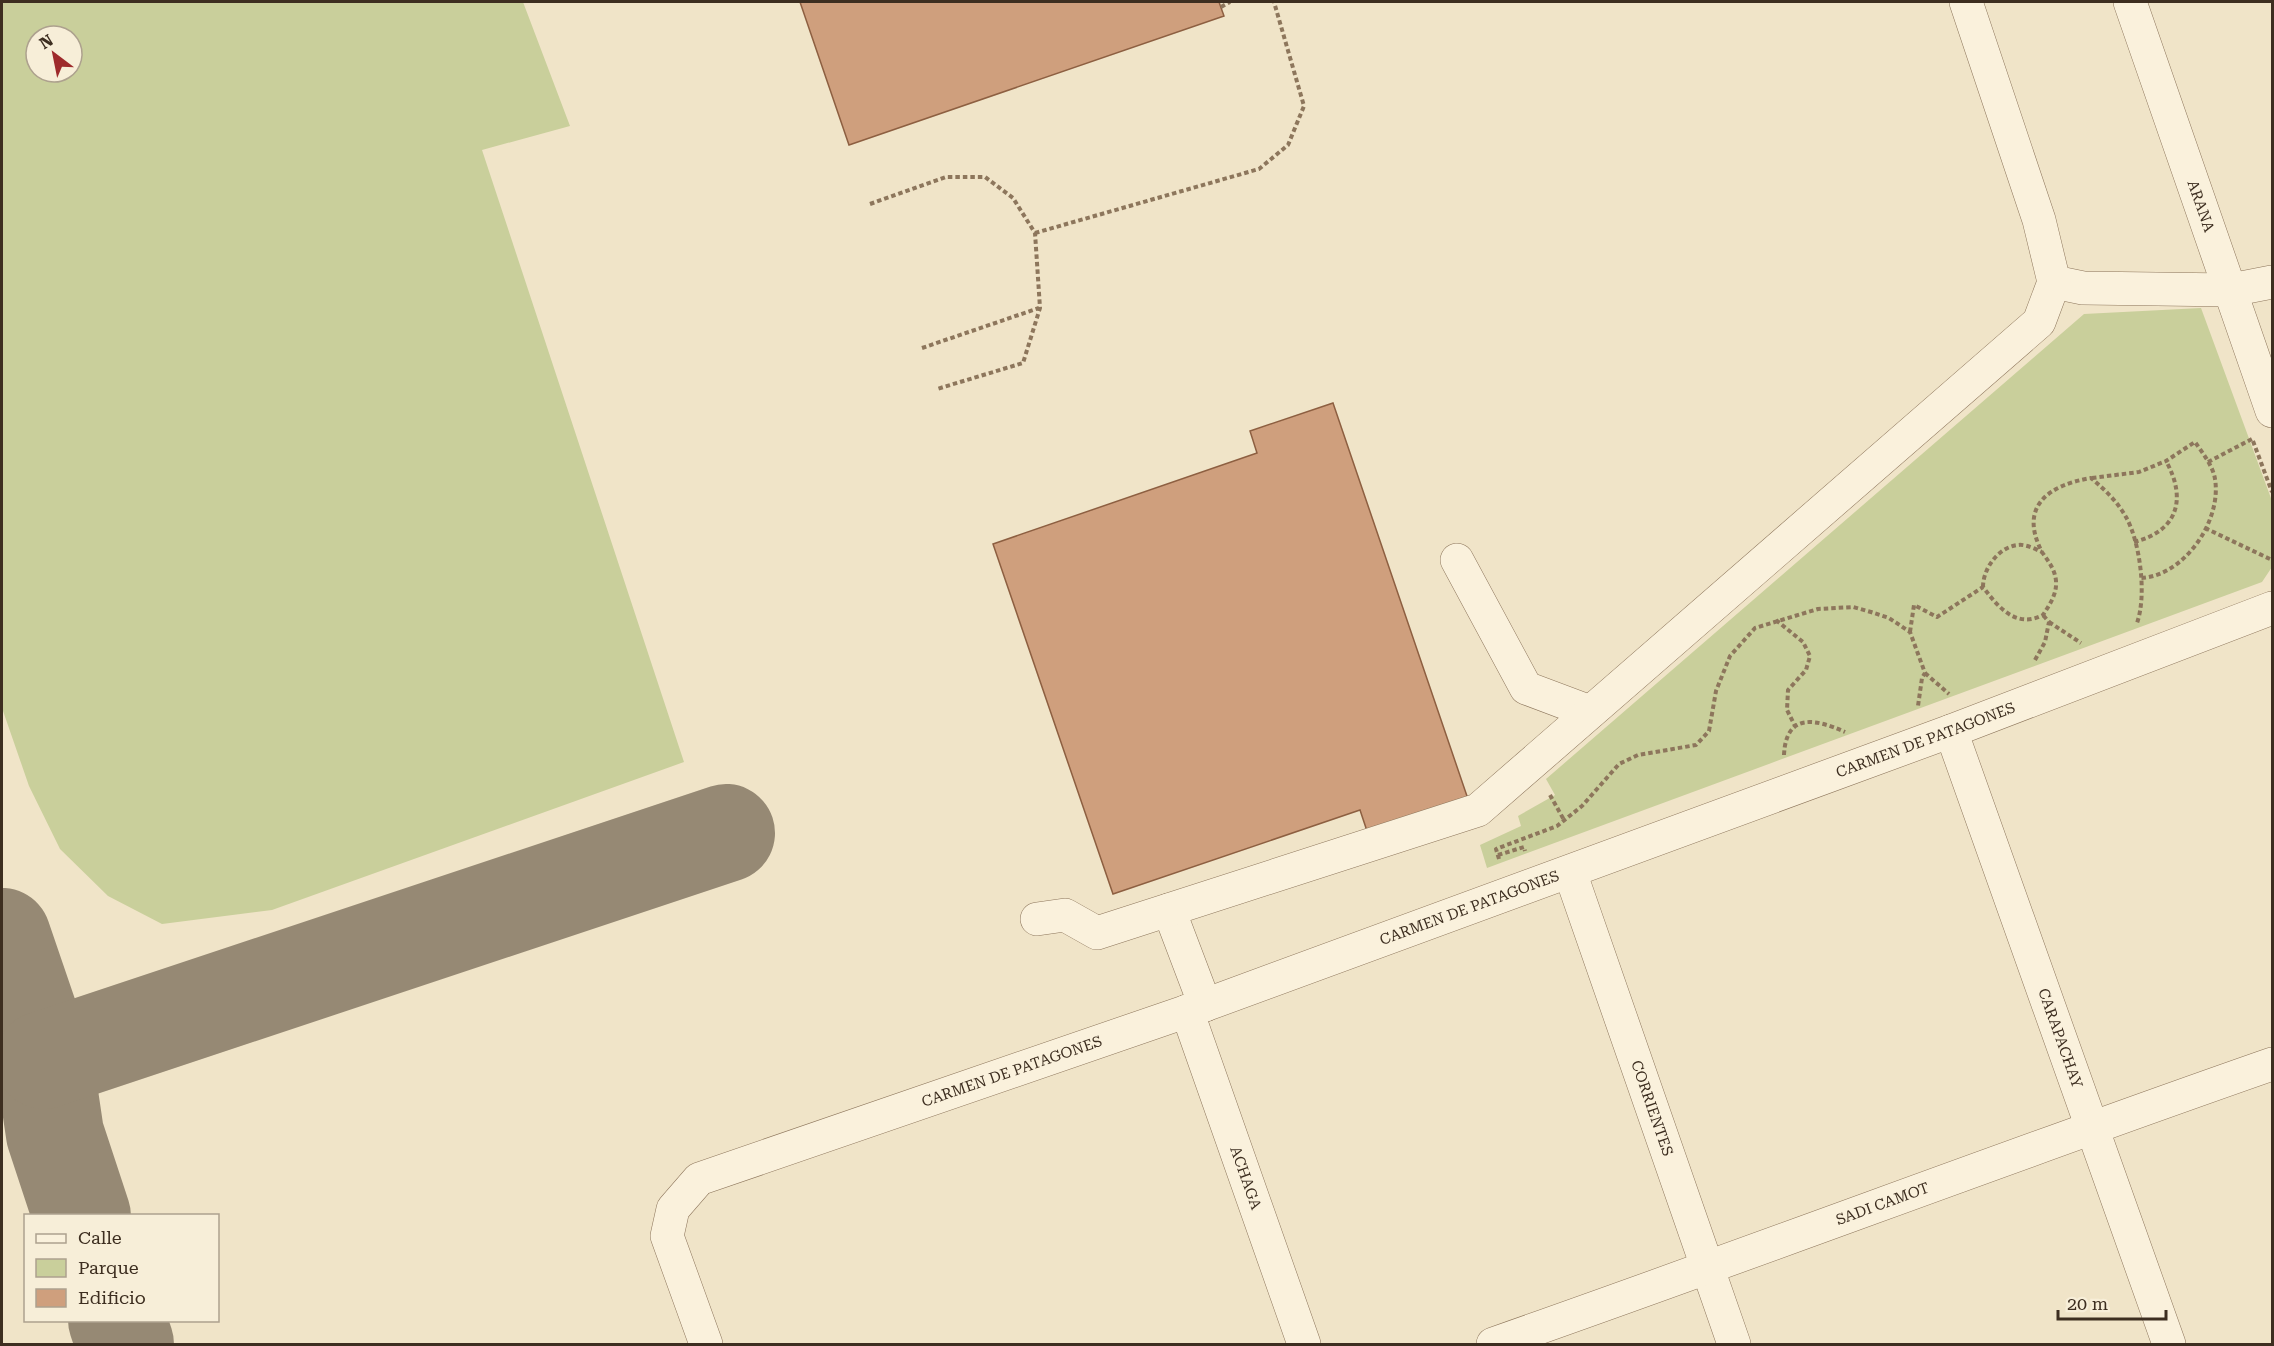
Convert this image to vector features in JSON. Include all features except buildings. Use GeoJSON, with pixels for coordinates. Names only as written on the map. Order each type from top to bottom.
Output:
{"type":"FeatureCollection","features":[{"type":"Feature","properties":{"kind":"street"},"geometry":{"type":"LineString","coordinates":[[1037,919],[1065,915],[1097,933],[1478,810],[2039,322],[2054,282],[2039,220],[1966,2]]}},
{"type":"Feature","properties":{"kind":"street","name":"ARANA"},"geometry":{"type":"LineString","coordinates":[[2130,2],[2272,411]]}},
{"type":"Feature","properties":{"kind":"street"},"geometry":{"type":"LineString","coordinates":[[2054,282],[2083,288],[2231,290],[2272,282]]}},
{"type":"Feature","properties":{"kind":"street"},"geometry":{"type":"LineString","coordinates":[[1457,560],[1526,688],[1590,712]]}},
{"type":"Feature","properties":{"kind":"street","name":"CARMEN DE PATAGONES"},"geometry":{"type":"LineString","coordinates":[[706,1344],[667,1236],[673,1209],[699,1179],[1196,1008],[1951,731],[2272,608]]}},
{"type":"Feature","properties":{"kind":"street","name":"CARAPACHAY"},"geometry":{"type":"LineString","coordinates":[[1951,731],[2169,1344]]}},
{"type":"Feature","properties":{"kind":"street","name":"CORRIENTES"},"geometry":{"type":"LineString","coordinates":[[1570,872],[1734,1344]]}},
{"type":"Feature","properties":{"kind":"street","name":"ACHAGA"},"geometry":{"type":"LineString","coordinates":[[1169,910],[1196,1008],[1304,1344]]}},
{"type":"Feature","properties":{"kind":"street","name":"SADI CAMOT"},"geometry":{"type":"LineString","coordinates":[[1492,1344],[1707,1269],[2092,1127],[2272,1064]]}},
{"type":"Feature","properties":{"kind":"path"},"geometry":{"type":"LineString","coordinates":[[1221,7],[1230,2]]}},
{"type":"Feature","properties":{"kind":"path"},"geometry":{"type":"LineString","coordinates":[[1035,233],[1259,169],[1288,145],[1304,106],[1274,2]]}},
{"type":"Feature","properties":{"kind":"path"},"geometry":{"type":"LineString","coordinates":[[870,204],[946,177],[985,177],[1014,198],[1035,233],[1040,308],[1023,363],[937,390]]}},
{"type":"Feature","properties":{"kind":"path"},"geometry":{"type":"LineString","coordinates":[[922,348],[1040,308]]}},
{"type":"Feature","properties":{"kind":"path"},"geometry":{"type":"LineString","coordinates":[[2208,462],[2253,439]]}},
{"type":"Feature","properties":{"kind":"path"},"geometry":{"type":"LineString","coordinates":[[2042,552],[2018,545],[2005,551],[1990,563],[1983,575],[1983,587],[2000,610],[2023,620],[2043,615],[2055,596],[2056,580],[2051,564],[2042,552],[2034,524],[2034,510],[2039,500],[2061,486],[2091,478],[2139,472],[2166,460],[2194,442],[2208,462],[2215,478],[2213,505],[2205,528],[2181,562],[2162,573],[2141,578]]}},
{"type":"Feature","properties":{"kind":"path"},"geometry":{"type":"LineString","coordinates":[[2134,542],[2155,536],[2169,520],[2177,504],[2176,479],[2166,460]]}},
{"type":"Feature","properties":{"kind":"path"},"geometry":{"type":"LineString","coordinates":[[2091,478],[2118,505],[2127,519],[2134,542],[2141,578],[2142,605],[2134,631]]}},
{"type":"Feature","properties":{"kind":"path"},"geometry":{"type":"LineString","coordinates":[[2205,528],[2272,560]]}},
{"type":"Feature","properties":{"kind":"path"},"geometry":{"type":"LineString","coordinates":[[1953,698],[1925,673],[1910,632],[1914,605],[1937,617],[1983,587]]}},
{"type":"Feature","properties":{"kind":"path"},"geometry":{"type":"LineString","coordinates":[[1524,847],[1499,857],[1496,849],[1557,826],[1582,806],[1619,764],[1638,755],[1696,745],[1709,731],[1716,691],[1730,656],[1755,628],[1818,609],[1853,607],[1889,618],[1910,632]]}},
{"type":"Feature","properties":{"kind":"path"},"geometry":{"type":"LineString","coordinates":[[2043,615],[2049,622],[2088,646]]}},
{"type":"Feature","properties":{"kind":"path"},"geometry":{"type":"LineString","coordinates":[[1776,620],[1803,642],[1810,656],[1806,670],[1788,690],[1787,710],[1795,726]]}},
{"type":"Feature","properties":{"kind":"path"},"geometry":{"type":"LineString","coordinates":[[2032,664],[2045,642],[2049,622]]}},
{"type":"Feature","properties":{"kind":"path"},"geometry":{"type":"LineString","coordinates":[[1918,713],[1922,678],[1925,673]]}},
{"type":"Feature","properties":{"kind":"path"},"geometry":{"type":"LineString","coordinates":[[1784,760],[1786,742],[1795,726],[1802,722],[1820,721],[1853,736]]}},
{"type":"Feature","properties":{"kind":"path"},"geometry":{"type":"LineString","coordinates":[[1552,798],[1564,820]]}},
{"type":"Feature","properties":{"kind":"green space"},"geometry":{"type":"Polygon","coordinates":[[[2,2],[523,2],[570,126],[482,150],[684,762],[272,910],[162,924],[108,896],[60,849],[29,786],[2,708],[2,2]]]}},
{"type":"Feature","properties":{"kind":"green space"},"geometry":{"type":"Polygon","coordinates":[[[2201,308],[2272,501],[2272,567],[2262,582],[1487,868],[1480,845],[1521,826],[1518,816],[1555,795],[1546,779],[2084,314],[2201,308]]]}},
{"type":"Feature","properties":{"kind":"taxiway"},"geometry":{"type":"LineString","coordinates":[[44,1060],[726,833]]}},
{"type":"Feature","properties":{"kind":"taxiway"},"geometry":{"type":"LineString","coordinates":[[2,937],[44,1060],[55,1134],[81,1214]]}},
{"type":"Feature","properties":{"kind":"taxiway"},"geometry":{"type":"LineString","coordinates":[[118,1322],[125,1344]]}}]}
